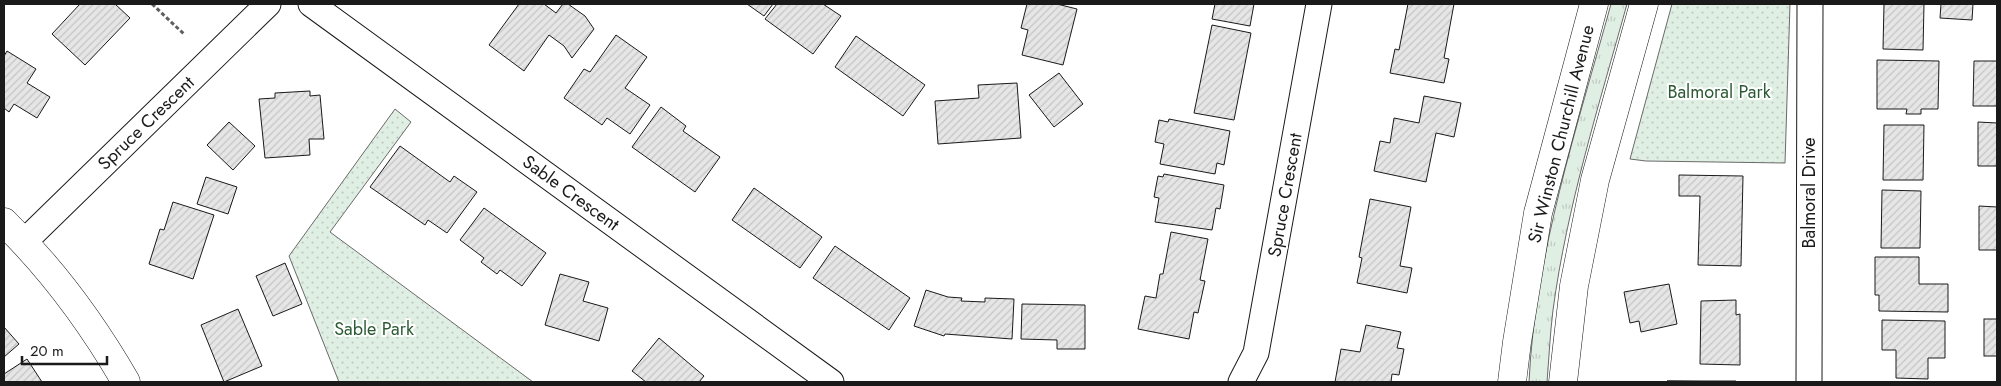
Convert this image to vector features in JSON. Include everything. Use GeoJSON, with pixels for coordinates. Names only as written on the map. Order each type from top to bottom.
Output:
{"type":"FeatureCollection","features":[{"type":"Feature","properties":{"kind":"main road","name":"Sir Winston Churchill Avenue"},"geometry":{"type":"LineString","coordinates":[[1512,382],[1516,342],[1538,213],[1594,4]]}},
{"type":"Feature","properties":{"kind":"main road"},"geometry":{"type":"LineString","coordinates":[[1563,382],[1574,286],[1595,180],[1644,4]]}},
{"type":"Feature","properties":{"kind":"main road"},"geometry":{"type":"LineString","coordinates":[[4,222],[53,274],[80,308],[126,382]]}},
{"type":"Feature","properties":{"kind":"street","name":"Spruce Crescent"},"geometry":{"type":"LineString","coordinates":[[24,242],[268,4]]}},
{"type":"Feature","properties":{"kind":"street","name":"Sable Crescent"},"geometry":{"type":"LineString","coordinates":[[311,4],[832,382]]}},
{"type":"Feature","properties":{"kind":"street","name":"Spruce Crescent"},"geometry":{"type":"LineString","coordinates":[[1241,382],[1256,353],[1319,4]]}},
{"type":"Feature","properties":{"kind":"street","name":"Balmoral Drive"},"geometry":{"type":"LineString","coordinates":[[1809,382],[1810,4]]}},
{"type":"Feature","properties":{"kind":"path"},"geometry":{"type":"LineString","coordinates":[[152,4],[185,35]]}},
{"type":"Feature","properties":{"kind":"green space"},"geometry":{"type":"Polygon","coordinates":[[[1611,4],[1627,4],[1575,194],[1553,310],[1547,382],[1529,382],[1533,334],[1549,238],[1572,144],[1611,4]]]}},
{"type":"Feature","properties":{"kind":"green space","name":"Balmoral Park"},"geometry":{"type":"Polygon","coordinates":[[[1672,4],[1790,4],[1785,163],[1646,161],[1630,159],[1672,4]]]}},
{"type":"Feature","properties":{"kind":"green space","name":"Sable Park"},"geometry":{"type":"Polygon","coordinates":[[[395,109],[411,122],[330,232],[533,382],[339,382],[289,256],[395,109]]]}},
{"type":"Feature","properties":{"kind":"building"},"geometry":{"type":"Polygon","coordinates":[[[80,4],[115,4],[130,18],[85,65],[52,34],[80,4]]]}},
{"type":"Feature","properties":{"kind":"building"},"geometry":{"type":"Polygon","coordinates":[[[519,4],[544,4],[556,13],[563,4],[568,4],[585,16],[594,29],[572,58],[564,46],[549,35],[524,71],[489,45],[519,4]]]}},
{"type":"Feature","properties":{"kind":"building"},"geometry":{"type":"Polygon","coordinates":[[[747,4],[773,4],[764,16],[747,4]]]}},
{"type":"Feature","properties":{"kind":"building"},"geometry":{"type":"Polygon","coordinates":[[[777,4],[823,4],[841,16],[813,54],[765,19],[777,4]]]}},
{"type":"Feature","properties":{"kind":"building"},"geometry":{"type":"Polygon","coordinates":[[[1027,4],[1057,4],[1077,9],[1063,65],[1022,55],[1028,30],[1021,28],[1027,4]]]}},
{"type":"Feature","properties":{"kind":"building"},"geometry":{"type":"Polygon","coordinates":[[[1215,4],[1254,4],[1250,26],[1212,19],[1215,4]]]}},
{"type":"Feature","properties":{"kind":"building"},"geometry":{"type":"Polygon","coordinates":[[[1408,4],[1454,4],[1444,58],[1449,59],[1444,83],[1390,73],[1395,49],[1399,50],[1408,4]]]}},
{"type":"Feature","properties":{"kind":"building"},"geometry":{"type":"Polygon","coordinates":[[[1884,4],[1924,4],[1923,50],[1883,49],[1884,4]]]}},
{"type":"Feature","properties":{"kind":"building"},"geometry":{"type":"Polygon","coordinates":[[[1941,4],[1973,4],[1972,20],[1940,18],[1941,4]]]}},
{"type":"Feature","properties":{"kind":"building"},"geometry":{"type":"Polygon","coordinates":[[[1212,25],[1251,33],[1234,120],[1194,113],[1212,25]]]}},
{"type":"Feature","properties":{"kind":"building"},"geometry":{"type":"Polygon","coordinates":[[[616,35],[647,57],[625,88],[650,105],[630,134],[607,118],[602,125],[564,98],[584,69],[590,72],[616,35]]]}},
{"type":"Feature","properties":{"kind":"building"},"geometry":{"type":"Polygon","coordinates":[[[856,36],[925,85],[903,116],[835,67],[856,36]]]}},
{"type":"Feature","properties":{"kind":"building"},"geometry":{"type":"Polygon","coordinates":[[[7,51],[36,69],[27,83],[50,97],[37,118],[14,104],[9,112],[4,108],[4,56],[7,51]]]}},
{"type":"Feature","properties":{"kind":"building"},"geometry":{"type":"Polygon","coordinates":[[[1877,60],[1939,61],[1938,109],[1921,109],[1921,114],[1906,114],[1907,109],[1877,109],[1877,60]]]}},
{"type":"Feature","properties":{"kind":"building"},"geometry":{"type":"Polygon","coordinates":[[[1974,61],[1997,61],[1997,106],[1973,106],[1974,61]]]}},
{"type":"Feature","properties":{"kind":"building"},"geometry":{"type":"Polygon","coordinates":[[[1059,73],[1083,104],[1054,127],[1029,95],[1059,73]]]}},
{"type":"Feature","properties":{"kind":"building"},"geometry":{"type":"Polygon","coordinates":[[[1017,83],[1021,138],[938,144],[935,101],[979,98],[978,85],[1017,83]]]}},
{"type":"Feature","properties":{"kind":"building"},"geometry":{"type":"Polygon","coordinates":[[[310,91],[310,96],[320,95],[324,139],[309,139],[310,155],[265,158],[259,99],[275,98],[275,93],[310,91]]]}},
{"type":"Feature","properties":{"kind":"building"},"geometry":{"type":"Polygon","coordinates":[[[1424,96],[1461,103],[1454,137],[1436,133],[1426,182],[1374,171],[1380,141],[1390,143],[1394,118],[1419,123],[1424,96]]]}},
{"type":"Feature","properties":{"kind":"building"},"geometry":{"type":"Polygon","coordinates":[[[661,107],[686,126],[683,131],[720,157],[695,192],[632,147],[661,107]]]}},
{"type":"Feature","properties":{"kind":"building"},"geometry":{"type":"Polygon","coordinates":[[[1169,119],[1230,131],[1224,165],[1217,163],[1215,174],[1160,164],[1164,144],[1155,142],[1159,120],[1168,122],[1169,119]]]}},
{"type":"Feature","properties":{"kind":"building"},"geometry":{"type":"Polygon","coordinates":[[[229,122],[255,146],[233,170],[207,145],[229,122]]]}},
{"type":"Feature","properties":{"kind":"building"},"geometry":{"type":"Polygon","coordinates":[[[1978,122],[1997,123],[1997,166],[1978,166],[1978,122]]]}},
{"type":"Feature","properties":{"kind":"building"},"geometry":{"type":"Polygon","coordinates":[[[1884,125],[1924,125],[1923,180],[1883,180],[1884,125]]]}},
{"type":"Feature","properties":{"kind":"building"},"geometry":{"type":"Polygon","coordinates":[[[400,146],[450,182],[454,176],[477,192],[447,233],[428,220],[425,225],[370,187],[400,146]]]}},
{"type":"Feature","properties":{"kind":"building"},"geometry":{"type":"Polygon","coordinates":[[[1164,174],[1224,185],[1220,209],[1216,208],[1212,230],[1155,222],[1159,198],[1154,197],[1158,176],[1163,177],[1164,174]]]}},
{"type":"Feature","properties":{"kind":"building"},"geometry":{"type":"Polygon","coordinates":[[[1679,175],[1743,176],[1741,266],[1698,265],[1700,196],[1679,196],[1679,175]]]}},
{"type":"Feature","properties":{"kind":"building"},"geometry":{"type":"Polygon","coordinates":[[[206,177],[237,187],[228,214],[197,204],[206,177]]]}},
{"type":"Feature","properties":{"kind":"building"},"geometry":{"type":"Polygon","coordinates":[[[754,188],[822,237],[800,268],[732,220],[754,188]]]}},
{"type":"Feature","properties":{"kind":"building"},"geometry":{"type":"Polygon","coordinates":[[[1882,190],[1921,191],[1920,248],[1881,248],[1882,190]]]}},
{"type":"Feature","properties":{"kind":"building"},"geometry":{"type":"Polygon","coordinates":[[[1370,199],[1411,207],[1400,266],[1412,268],[1407,293],[1357,283],[1362,258],[1359,257],[1370,199]]]}},
{"type":"Feature","properties":{"kind":"building"},"geometry":{"type":"Polygon","coordinates":[[[173,202],[214,215],[193,279],[149,264],[160,229],[164,230],[173,202]]]}},
{"type":"Feature","properties":{"kind":"building"},"geometry":{"type":"Polygon","coordinates":[[[1979,206],[1997,207],[1997,250],[1979,250],[1979,206]]]}},
{"type":"Feature","properties":{"kind":"building"},"geometry":{"type":"Polygon","coordinates":[[[484,208],[546,253],[522,286],[500,270],[497,274],[481,262],[484,258],[460,240],[484,208]]]}},
{"type":"Feature","properties":{"kind":"building"},"geometry":{"type":"Polygon","coordinates":[[[1171,232],[1208,239],[1200,280],[1205,281],[1198,313],[1194,312],[1189,339],[1138,329],[1145,296],[1156,298],[1160,274],[1163,274],[1171,232]]]}},
{"type":"Feature","properties":{"kind":"building"},"geometry":{"type":"Polygon","coordinates":[[[835,246],[910,298],[889,330],[813,278],[835,246]]]}},
{"type":"Feature","properties":{"kind":"building"},"geometry":{"type":"Polygon","coordinates":[[[1875,257],[1919,257],[1919,284],[1948,284],[1948,312],[1879,311],[1879,295],[1875,295],[1875,257]]]}},
{"type":"Feature","properties":{"kind":"building"},"geometry":{"type":"Polygon","coordinates":[[[285,263],[302,304],[273,316],[256,276],[285,263]]]}},
{"type":"Feature","properties":{"kind":"building"},"geometry":{"type":"Polygon","coordinates":[[[560,274],[589,282],[583,301],[608,308],[599,341],[545,325],[560,274]]]}},
{"type":"Feature","properties":{"kind":"building"},"geometry":{"type":"Polygon","coordinates":[[[1669,284],[1677,324],[1641,332],[1639,321],[1630,323],[1624,292],[1669,284]]]}},
{"type":"Feature","properties":{"kind":"building"},"geometry":{"type":"Polygon","coordinates":[[[926,290],[948,297],[962,298],[961,301],[985,302],[985,298],[1014,299],[1012,339],[945,334],[944,336],[914,326],[926,290]]]}},
{"type":"Feature","properties":{"kind":"building"},"geometry":{"type":"Polygon","coordinates":[[[1736,300],[1736,315],[1740,314],[1740,365],[1700,364],[1701,301],[1736,300]]]}},
{"type":"Feature","properties":{"kind":"building"},"geometry":{"type":"Polygon","coordinates":[[[1022,304],[1085,305],[1085,349],[1057,349],[1057,340],[1021,339],[1022,304]]]}},
{"type":"Feature","properties":{"kind":"building"},"geometry":{"type":"Polygon","coordinates":[[[238,309],[262,366],[224,382],[201,325],[238,309]]]}},
{"type":"Feature","properties":{"kind":"building"},"geometry":{"type":"Polygon","coordinates":[[[1984,319],[1997,319],[1997,356],[1984,356],[1984,319]]]}},
{"type":"Feature","properties":{"kind":"building"},"geometry":{"type":"Polygon","coordinates":[[[1882,320],[1945,321],[1945,358],[1928,358],[1928,379],[1896,378],[1896,350],[1882,350],[1882,320]]]}},
{"type":"Feature","properties":{"kind":"building"},"geometry":{"type":"Polygon","coordinates":[[[1366,325],[1401,332],[1397,348],[1404,349],[1399,375],[1392,374],[1391,382],[1335,382],[1341,349],[1360,352],[1366,325]]]}},
{"type":"Feature","properties":{"kind":"building"},"geometry":{"type":"Polygon","coordinates":[[[4,327],[19,344],[4,357],[4,327]]]}},
{"type":"Feature","properties":{"kind":"building"},"geometry":{"type":"Polygon","coordinates":[[[659,338],[704,376],[699,382],[646,382],[632,371],[659,338]]]}},
{"type":"Feature","properties":{"kind":"building"},"geometry":{"type":"Polygon","coordinates":[[[27,359],[42,382],[4,382],[4,374],[27,359]]]}},
{"type":"Feature","properties":{"kind":"building"},"geometry":{"type":"Polygon","coordinates":[[[1667,381],[1736,381],[1736,382],[1667,381]]]}}]}
